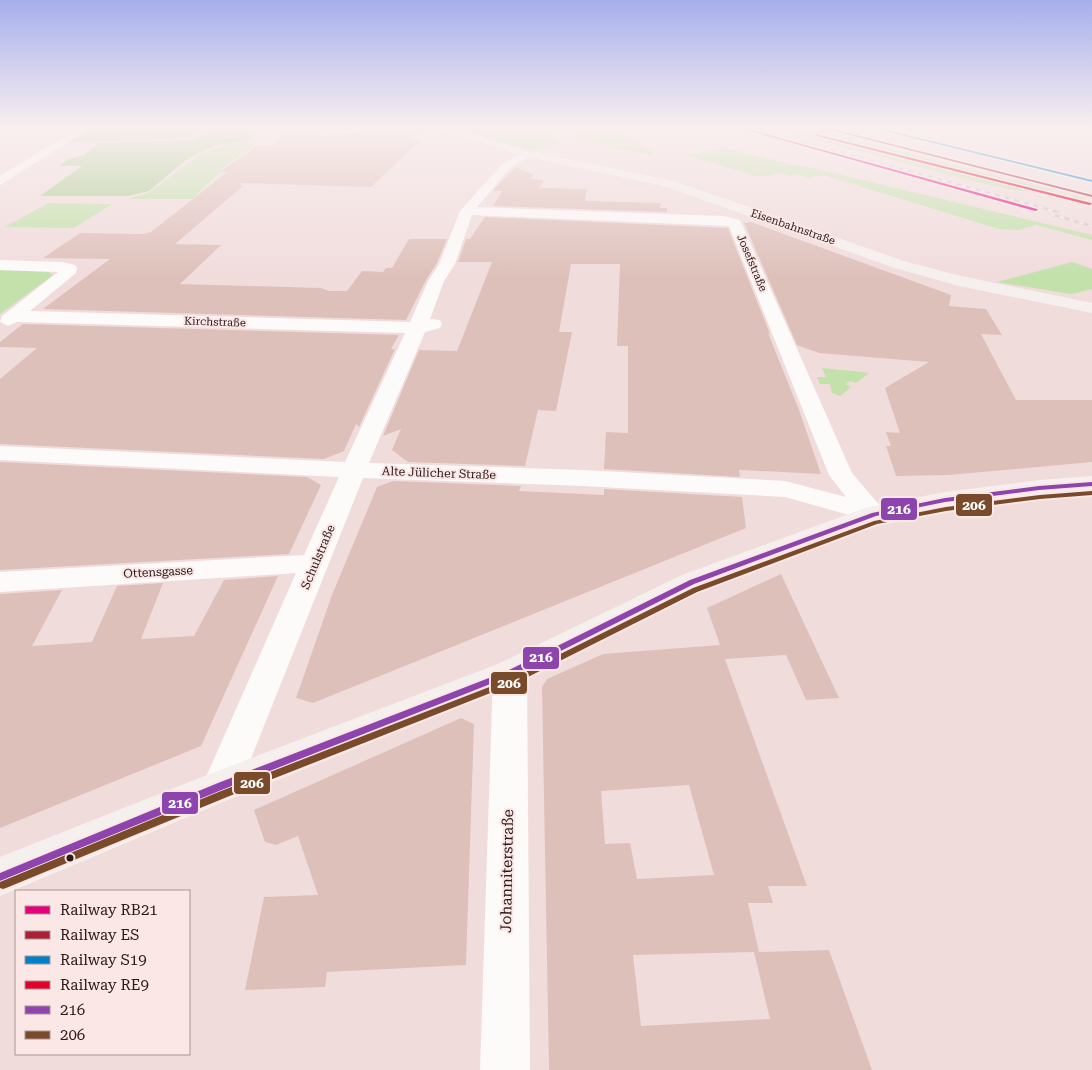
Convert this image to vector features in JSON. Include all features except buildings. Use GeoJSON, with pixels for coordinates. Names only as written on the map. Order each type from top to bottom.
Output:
{"type":"FeatureCollection","features":[{"type":"Feature","properties":{"kind":"street","name":"Schulstraße"},"geometry":{"type":"LineString","coordinates":[[222,786],[354,470],[439,276],[447,264],[468,211],[497,177]]}},
{"type":"Feature","properties":{"kind":"street","name":"Eisenbahnstraße"},"geometry":{"type":"LineString","coordinates":[[636,177],[670,184],[901,265],[959,281],[1092,308]]}},
{"type":"Feature","properties":{"kind":"street","name":"Josefstraße"},"geometry":{"type":"LineString","coordinates":[[468,211],[723,220],[735,223],[841,475],[874,514]]}},
{"type":"Feature","properties":{"kind":"street"},"geometry":{"type":"LineString","coordinates":[[0,265],[62,267],[69,268],[70,270],[7,321]]}},
{"type":"Feature","properties":{"kind":"street"},"geometry":{"type":"LineString","coordinates":[[417,328],[432,324],[438,319],[456,280],[451,276],[439,276]]}},
{"type":"Feature","properties":{"kind":"street","name":"Kirchstraße"},"geometry":{"type":"LineString","coordinates":[[7,321],[417,328]]}},
{"type":"Feature","properties":{"kind":"street","name":"Alte Jülicher Straße"},"geometry":{"type":"LineString","coordinates":[[0,453],[354,470],[583,478],[785,489],[874,514]]}},
{"type":"Feature","properties":{"kind":"street"},"geometry":{"type":"LineString","coordinates":[[0,877],[222,786],[510,673],[692,582],[874,514],[945,500],[1039,488],[1092,484]]}},
{"type":"Feature","properties":{"kind":"street","name":"Ottensgasse"},"geometry":{"type":"LineString","coordinates":[[0,582],[316,563]]}},
{"type":"Feature","properties":{"kind":"street","name":"Johanniterstraße"},"geometry":{"type":"LineString","coordinates":[[505,1070],[510,673]]}},
{"type":"Feature","properties":{"kind":"green space"},"geometry":{"type":"Polygon","coordinates":[[[67,177],[166,177],[149,191],[128,196],[40,196],[67,177]]]}},
{"type":"Feature","properties":{"kind":"green space"},"geometry":{"type":"Polygon","coordinates":[[[170,177],[215,177],[192,199],[128,199],[150,192],[170,177]]]}},
{"type":"Feature","properties":{"kind":"green space"},"geometry":{"type":"Polygon","coordinates":[[[829,177],[850,177],[1092,235],[1092,240],[1036,225],[1019,230],[999,229],[829,177]]]}},
{"type":"Feature","properties":{"kind":"green space"},"geometry":{"type":"Polygon","coordinates":[[[957,177],[997,177],[1055,191],[1012,190],[957,177]]]}},
{"type":"Feature","properties":{"kind":"green space"},"geometry":{"type":"Polygon","coordinates":[[[1068,194],[1087,199],[1077,200],[1068,194]]]}},
{"type":"Feature","properties":{"kind":"green space"},"geometry":{"type":"Polygon","coordinates":[[[48,203],[112,204],[74,228],[5,227],[48,203]]]}},
{"type":"Feature","properties":{"kind":"green space"},"geometry":{"type":"Polygon","coordinates":[[[1072,262],[1092,269],[1092,289],[1072,294],[997,282],[1072,262]]]}},
{"type":"Feature","properties":{"kind":"green space"},"geometry":{"type":"Polygon","coordinates":[[[0,270],[49,272],[53,275],[0,314],[0,270]]]}},
{"type":"Feature","properties":{"kind":"green space"},"geometry":{"type":"Polygon","coordinates":[[[822,368],[869,373],[856,383],[850,381],[846,384],[851,387],[840,396],[832,393],[830,384],[820,384],[817,377],[826,377],[822,368]]]}},
{"type":"Feature","properties":{"kind":"railway"},"geometry":{"type":"LineString","coordinates":[[931,177],[1058,212]]}},
{"type":"Feature","properties":{"kind":"railway"},"geometry":{"type":"LineString","coordinates":[[1050,214],[1092,226]]}},
{"type":"Feature","properties":{"kind":"rail line","name":"RB21"},"geometry":{"type":"LineString","coordinates":[[916,177],[1036,210]]}},
{"type":"Feature","properties":{"kind":"rail line","name":"RE9"},"geometry":{"type":"LineString","coordinates":[[983,177],[1090,204]]}},
{"type":"Feature","properties":{"kind":"rail line","name":"ES"},"geometry":{"type":"LineString","coordinates":[[1017,177],[1092,196]]}},
{"type":"Feature","properties":{"kind":"rail line","name":"S19"},"geometry":{"type":"LineString","coordinates":[[1075,177],[1092,181]]}},
{"type":"Feature","properties":{"kind":"transit line","name":"216"},"geometry":{"type":"LineString","coordinates":[[0,877],[221,786],[510,673],[692,582],[874,514],[945,500],[1039,488],[1092,484]]}},
{"type":"Feature","properties":{"kind":"transit line","name":"206"},"geometry":{"type":"LineString","coordinates":[[3,885],[224,794],[513,681],[695,590],[876,522],[946,509],[1040,497],[1092,493]]}}]}
